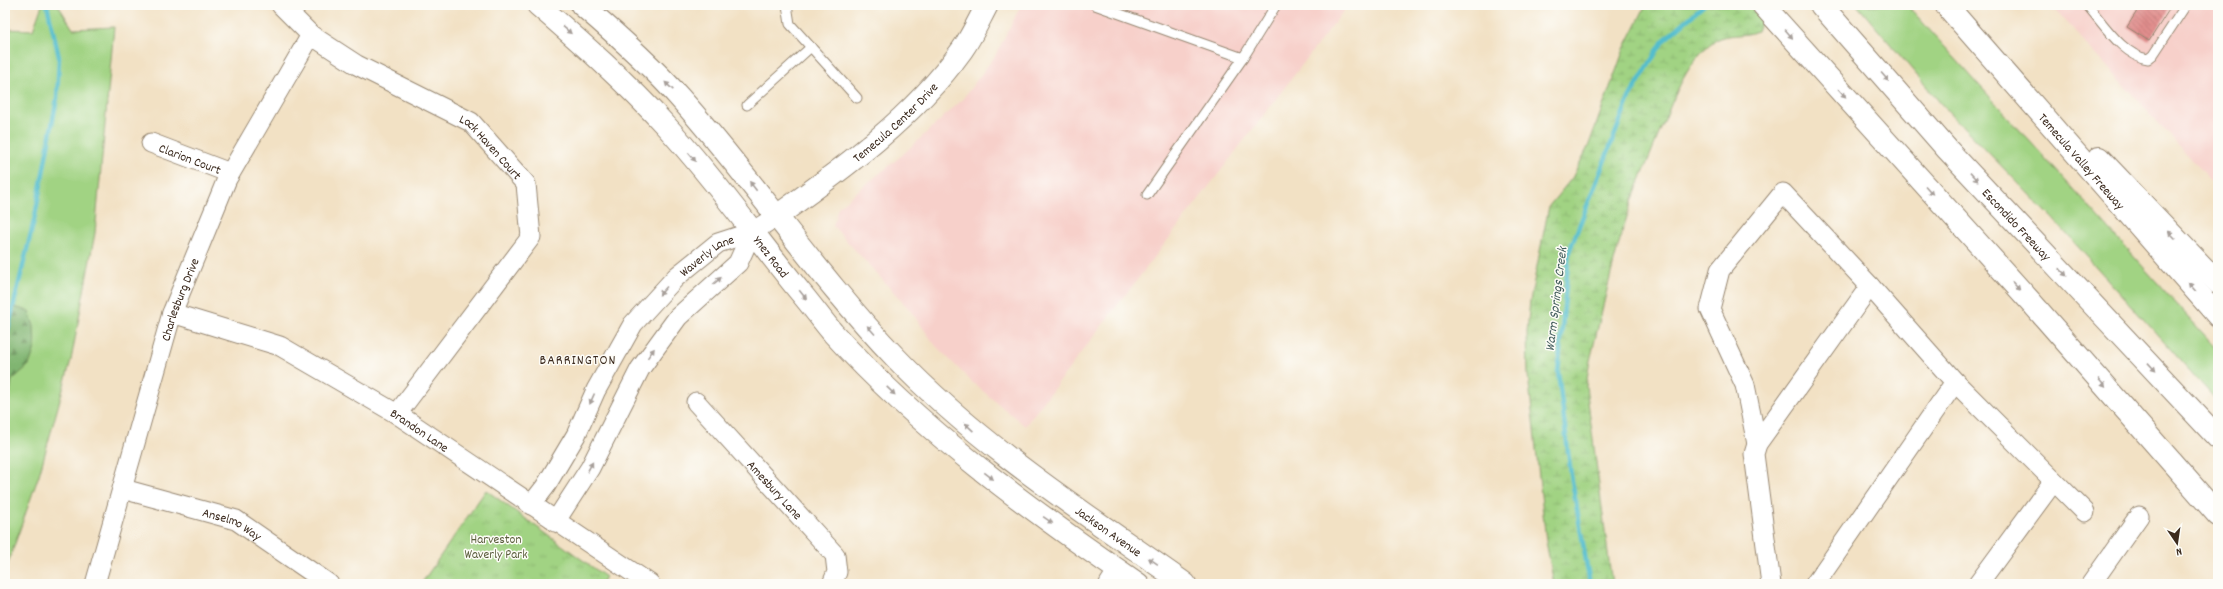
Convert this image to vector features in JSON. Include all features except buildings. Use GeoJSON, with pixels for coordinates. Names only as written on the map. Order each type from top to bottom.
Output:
{"type":"FeatureCollection","features":[{"type":"Feature","properties":{"kind":"main road","name":"Ynez Road"},"geometry":{"type":"LineString","coordinates":[[538,5],[604,62],[667,127],[832,332],[862,363],[939,437],[1016,498]]}},
{"type":"Feature","properties":{"kind":"main road"},"geometry":{"type":"LineString","coordinates":[[582,5],[614,32],[679,96],[777,216]]}},
{"type":"Feature","properties":{"kind":"main road","name":"Temecula Center Drive"},"geometry":{"type":"LineString","coordinates":[[777,216],[876,142],[907,112],[962,49],[987,5]]}},
{"type":"Feature","properties":{"kind":"main road"},"geometry":{"type":"LineString","coordinates":[[1763,5],[2031,302],[2218,515]]}},
{"type":"Feature","properties":{"kind":"main road","name":"Escondido Freeway"},"geometry":{"type":"LineString","coordinates":[[1821,5],[1841,26],[1947,149],[2218,438]]}},
{"type":"Feature","properties":{"kind":"main road","name":"Temecula Valley Freeway"},"geometry":{"type":"LineString","coordinates":[[1946,5],[2218,316]]}},
{"type":"Feature","properties":{"kind":"main road"},"geometry":{"type":"LineString","coordinates":[[1952,5],[2218,283]]}},
{"type":"Feature","properties":{"kind":"main road","name":"Jackson Avenue"},"geometry":{"type":"LineString","coordinates":[[777,216],[848,305],[897,359],[977,433],[1032,477],[1185,584]]}},
{"type":"Feature","properties":{"kind":"main road","name":"Jackson Avenue"},"geometry":{"type":"LineString","coordinates":[[1016,498],[1113,577],[1138,584]]}},
{"type":"Feature","properties":{"kind":"street","name":"Lock Haven Court"},"geometry":{"type":"LineString","coordinates":[[281,5],[311,35],[357,65],[471,122],[526,184],[531,237],[396,414]]}},
{"type":"Feature","properties":{"kind":"street","name":"Charlesburg Drive"},"geometry":{"type":"LineString","coordinates":[[95,584],[124,489],[172,313],[230,173],[311,35]]}},
{"type":"Feature","properties":{"kind":"street","name":"Clarion Court"},"geometry":{"type":"LineString","coordinates":[[151,143],[230,173]]}},
{"type":"Feature","properties":{"kind":"street"},"geometry":{"type":"LineString","coordinates":[[1757,444],[1745,385],[1710,309],[1720,270],[1783,193],[1870,286],[1954,382],[2053,482],[2085,512]]}},
{"type":"Feature","properties":{"kind":"street"},"geometry":{"type":"LineString","coordinates":[[752,232],[777,216]]}},
{"type":"Feature","properties":{"kind":"street","name":"Waverly Lane"},"geometry":{"type":"LineString","coordinates":[[531,505],[545,486],[576,435],[596,390],[633,324],[676,277],[718,243],[752,232]]}},
{"type":"Feature","properties":{"kind":"street","name":"Waverly Lane"},"geometry":{"type":"LineString","coordinates":[[555,522],[590,468],[640,369],[678,317],[738,262],[752,232]]}},
{"type":"Feature","properties":{"kind":"street"},"geometry":{"type":"LineString","coordinates":[[1771,584],[1754,454],[1757,444],[1870,286]]}},
{"type":"Feature","properties":{"kind":"street","name":"Brandon Lane"},"geometry":{"type":"LineString","coordinates":[[172,313],[280,346],[396,414],[555,522],[650,584]]}},
{"type":"Feature","properties":{"kind":"street"},"geometry":{"type":"LineString","coordinates":[[1815,584],[1954,382]]}},
{"type":"Feature","properties":{"kind":"street","name":"Amesbury Lane"},"geometry":{"type":"LineString","coordinates":[[696,402],[835,555],[837,572],[832,584]]}},
{"type":"Feature","properties":{"kind":"street"},"geometry":{"type":"LineString","coordinates":[[1978,584],[2053,482]]}},
{"type":"Feature","properties":{"kind":"street","name":"Anselmo Way"},"geometry":{"type":"LineString","coordinates":[[124,489],[236,520],[329,584]]}},
{"type":"Feature","properties":{"kind":"street"},"geometry":{"type":"LineString","coordinates":[[2091,584],[2139,516]]}},
{"type":"Feature","properties":{"kind":"lane"},"geometry":{"type":"LineString","coordinates":[[787,5],[790,24],[857,98]]}},
{"type":"Feature","properties":{"kind":"lane"},"geometry":{"type":"LineString","coordinates":[[1095,5],[1243,58]]}},
{"type":"Feature","properties":{"kind":"lane"},"geometry":{"type":"LineString","coordinates":[[1147,195],[1243,58],[1276,5]]}},
{"type":"Feature","properties":{"kind":"lane"},"geometry":{"type":"LineString","coordinates":[[2087,5],[2121,43],[2139,58],[2148,59],[2153,55],[2186,5]]}},
{"type":"Feature","properties":{"kind":"lane"},"geometry":{"type":"LineString","coordinates":[[747,105],[811,47]]}},
{"type":"Feature","properties":{"kind":"shaded area"},"geometry":{"type":"Polygon","coordinates":[[[1021,5],[1348,5],[1025,426],[973,383],[935,345],[910,310],[833,226],[838,207],[901,156],[961,101],[995,56],[1021,5]]]}},
{"type":"Feature","properties":{"kind":"shaded area"},"geometry":{"type":"Polygon","coordinates":[[[2051,5],[2218,5],[2218,188],[2152,116],[2051,5]]]}},
{"type":"Feature","properties":{"kind":"green space"},"geometry":{"type":"Polygon","coordinates":[[[42,5],[58,5],[73,29],[114,27],[95,233],[71,360],[39,475],[5,572],[5,29],[33,30],[42,5]]]}},
{"type":"Feature","properties":{"kind":"green space"},"geometry":{"type":"Polygon","coordinates":[[[1646,5],[1767,5],[1757,31],[1719,38],[1705,49],[1690,68],[1672,101],[1627,216],[1589,365],[1586,386],[1612,584],[1554,584],[1546,541],[1528,375],[1527,332],[1530,301],[1549,206],[1572,178],[1588,147],[1624,49],[1646,5]]]}},
{"type":"Feature","properties":{"kind":"green space"},"geometry":{"type":"Polygon","coordinates":[[[1857,5],[1907,5],[2218,350],[2218,402],[2053,219],[1943,106],[1857,5]]]}},
{"type":"Feature","properties":{"kind":"green space"},"geometry":{"type":"Polygon","coordinates":[[[14,307],[29,311],[34,326],[35,348],[29,365],[12,380],[5,421],[5,309],[14,307]]]}},
{"type":"Feature","properties":{"kind":"green space","name":"Harveston Waverly Park"},"geometry":{"type":"Polygon","coordinates":[[[486,490],[606,577],[601,584],[421,584],[486,490]]]}},
{"type":"Feature","properties":{"kind":"waterway"},"geometry":{"type":"LineString","coordinates":[[5,341],[35,216],[57,98],[59,57],[47,5]]}},
{"type":"Feature","properties":{"kind":"waterway","name":"Warm Springs Creek"},"geometry":{"type":"LineString","coordinates":[[1590,584],[1571,475],[1558,372],[1569,252],[1629,98],[1663,41],[1704,5]]}},
{"type":"Feature","properties":{"kind":"district","name":"BARRINGTON"},"geometry":{"type":"Point","coordinates":[578,359]}}]}
